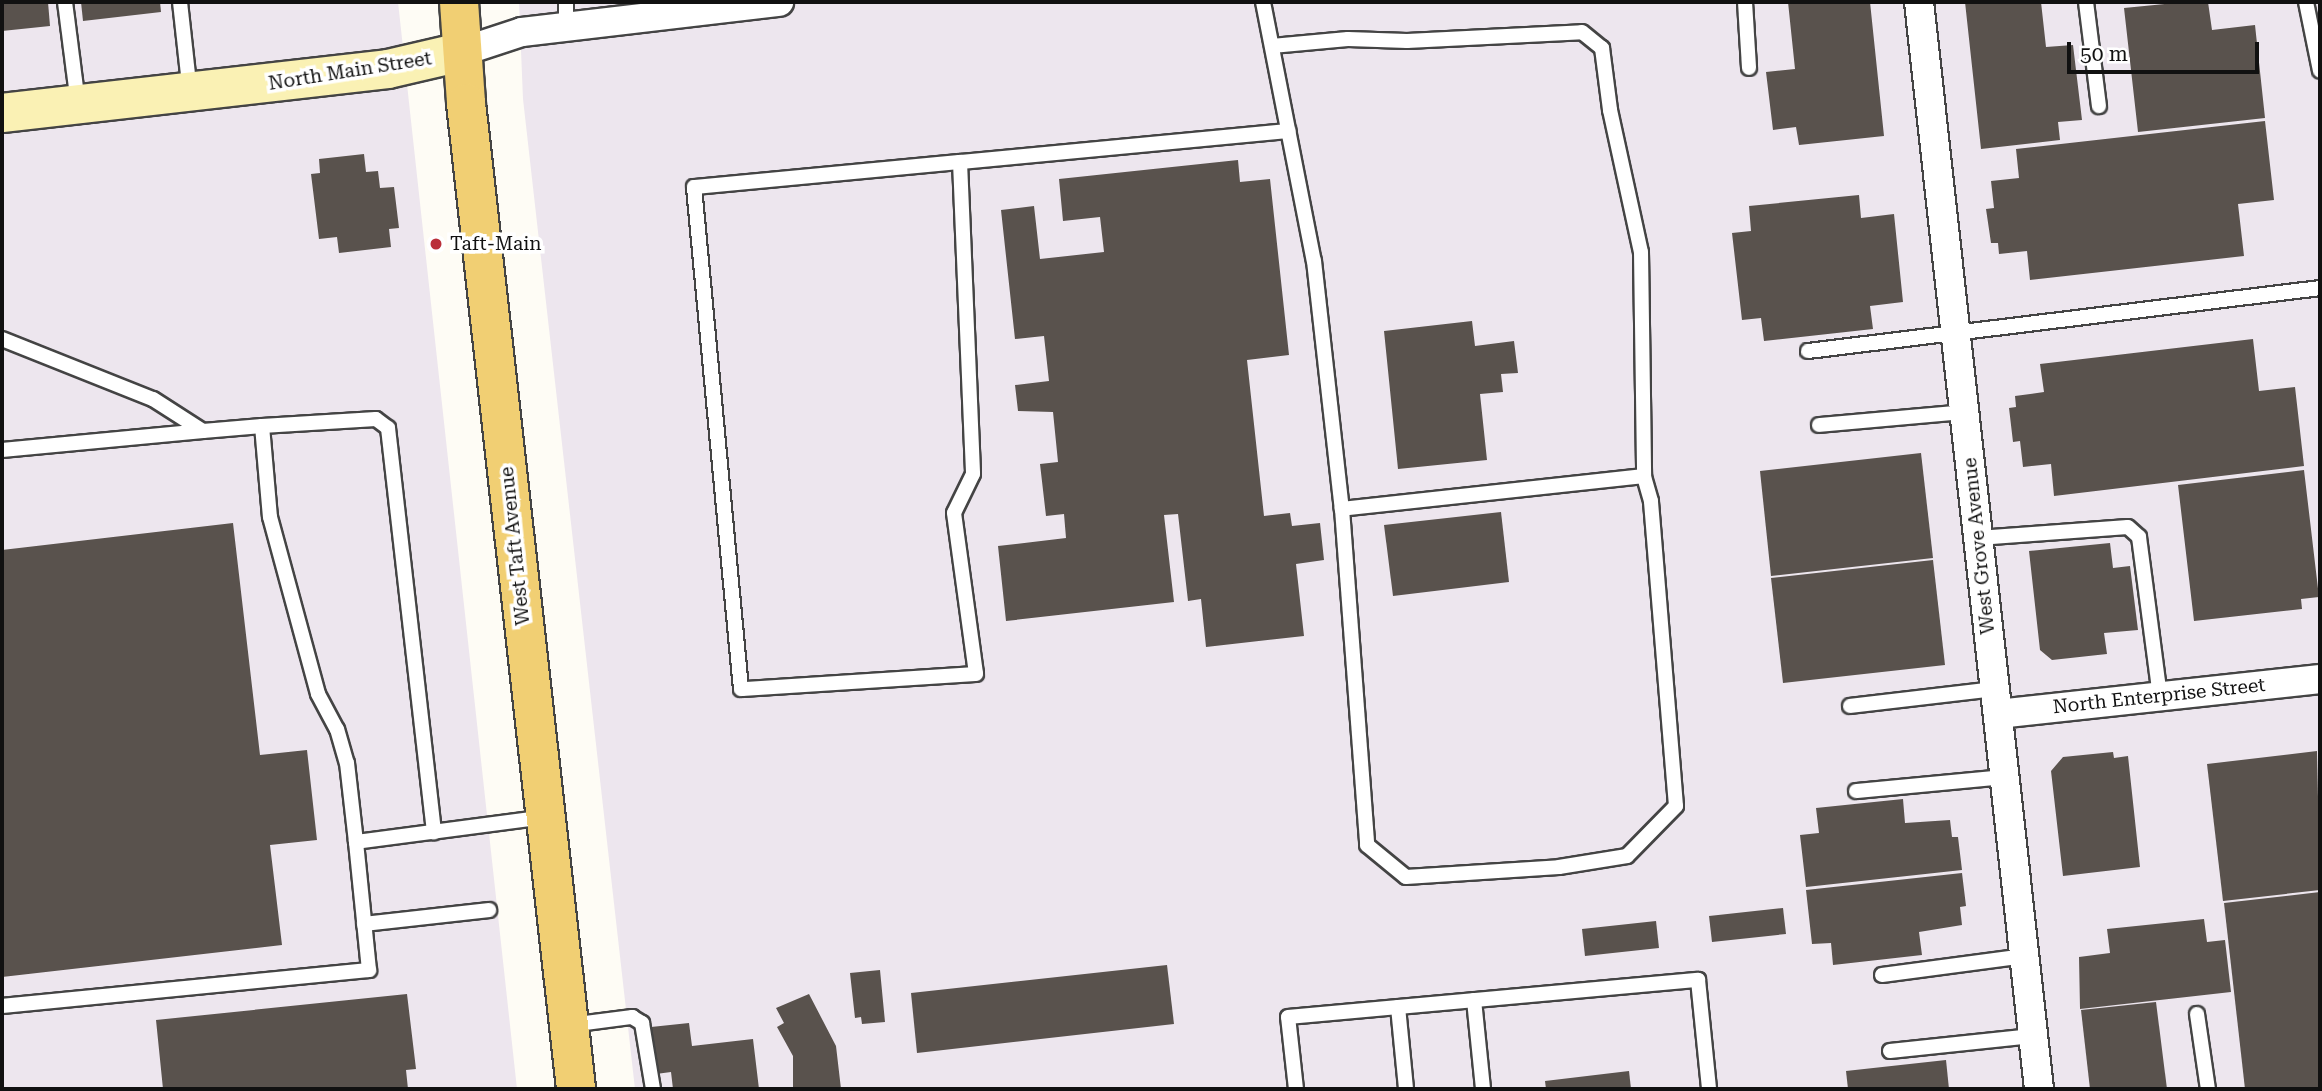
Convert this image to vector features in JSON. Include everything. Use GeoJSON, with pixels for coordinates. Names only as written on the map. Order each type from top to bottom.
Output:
{"type":"FeatureCollection","features":[{"type":"Feature","properties":{"kind":"main road","name":"West Taft Avenue"},"geometry":{"type":"LineString","coordinates":[[459,2],[461,52],[576,1089]]}},
{"type":"Feature","properties":{"kind":"main road","name":"North Main Street"},"geometry":{"type":"LineString","coordinates":[[2,113],[388,69],[461,52]]}},
{"type":"Feature","properties":{"kind":"street","name":"North Main Street"},"geometry":{"type":"LineString","coordinates":[[461,52],[566,14],[779,2]]}},
{"type":"Feature","properties":{"kind":"street","name":"West Grove Avenue"},"geometry":{"type":"LineString","coordinates":[[1919,2],[2039,1089]]}},
{"type":"Feature","properties":{"kind":"street","name":"North Enterprise Street"},"geometry":{"type":"LineString","coordinates":[[1996,701],[2160,696],[2320,679]]}},
{"type":"Feature","properties":{"kind":"lane"},"geometry":{"type":"LineString","coordinates":[[65,2],[78,105]]}},
{"type":"Feature","properties":{"kind":"lane"},"geometry":{"type":"LineString","coordinates":[[180,2],[190,93]]}},
{"type":"Feature","properties":{"kind":"lane"},"geometry":{"type":"LineString","coordinates":[[1263,2],[1314,261],[1342,509],[1367,845],[1406,877],[1559,867],[1627,856],[1676,806],[1651,501],[1644,476],[1641,252],[1610,110],[1602,48],[1582,32],[1406,41],[1348,39],[1272,46]]}},
{"type":"Feature","properties":{"kind":"lane"},"geometry":{"type":"LineString","coordinates":[[1745,2],[1749,68]]}},
{"type":"Feature","properties":{"kind":"lane"},"geometry":{"type":"LineString","coordinates":[[2086,2],[2099,106]]}},
{"type":"Feature","properties":{"kind":"lane"},"geometry":{"type":"LineString","coordinates":[[2306,2],[2320,71]]}},
{"type":"Feature","properties":{"kind":"lane"},"geometry":{"type":"LineString","coordinates":[[960,162],[973,474],[954,513],[976,674],[741,689],[694,187],[1289,131]]}},
{"type":"Feature","properties":{"kind":"lane"},"geometry":{"type":"LineString","coordinates":[[1808,351],[2320,288]]}},
{"type":"Feature","properties":{"kind":"lane"},"geometry":{"type":"LineString","coordinates":[[2,339],[153,399],[203,431]]}},
{"type":"Feature","properties":{"kind":"lane"},"geometry":{"type":"LineString","coordinates":[[1819,425],[1964,412]]}},
{"type":"Feature","properties":{"kind":"lane"},"geometry":{"type":"LineString","coordinates":[[2,450],[262,426],[376,419],[388,428],[434,831]]}},
{"type":"Feature","properties":{"kind":"lane"},"geometry":{"type":"LineString","coordinates":[[2,1006],[369,970],[347,763],[337,729],[318,694],[270,517],[262,426]]}},
{"type":"Feature","properties":{"kind":"lane"},"geometry":{"type":"LineString","coordinates":[[1342,509],[1644,476]]}},
{"type":"Feature","properties":{"kind":"lane"},"geometry":{"type":"LineString","coordinates":[[1978,538],[2128,527],[2139,537],[2160,696]]}},
{"type":"Feature","properties":{"kind":"lane"},"geometry":{"type":"LineString","coordinates":[[1850,706],[1996,701]]}},
{"type":"Feature","properties":{"kind":"lane"},"geometry":{"type":"LineString","coordinates":[[1856,791],[2005,778]]}},
{"type":"Feature","properties":{"kind":"lane"},"geometry":{"type":"LineString","coordinates":[[356,842],[545,817]]}},
{"type":"Feature","properties":{"kind":"lane"},"geometry":{"type":"LineString","coordinates":[[364,925],[489,910]]}},
{"type":"Feature","properties":{"kind":"lane"},"geometry":{"type":"LineString","coordinates":[[1882,975],[2025,956]]}},
{"type":"Feature","properties":{"kind":"lane"},"geometry":{"type":"LineString","coordinates":[[1296,1089],[1288,1017],[1698,980],[1709,1089]]}},
{"type":"Feature","properties":{"kind":"lane"},"geometry":{"type":"LineString","coordinates":[[1474,1000],[1483,1089]]}},
{"type":"Feature","properties":{"kind":"lane"},"geometry":{"type":"LineString","coordinates":[[1398,1007],[1406,1089]]}},
{"type":"Feature","properties":{"kind":"lane"},"geometry":{"type":"LineString","coordinates":[[2197,1014],[2208,1089]]}},
{"type":"Feature","properties":{"kind":"lane"},"geometry":{"type":"LineString","coordinates":[[569,1025],[632,1017],[642,1023],[653,1089]]}},
{"type":"Feature","properties":{"kind":"lane"},"geometry":{"type":"LineString","coordinates":[[1890,1051],[2032,1036]]}},
{"type":"Feature","properties":{"kind":"shaded area"},"geometry":{"type":"Polygon","coordinates":[[[2,2],[398,2],[517,1089],[2,1089],[2,2]]]}},
{"type":"Feature","properties":{"kind":"shaded area"},"geometry":{"type":"Polygon","coordinates":[[[519,2],[2320,2],[2320,1089],[635,1089],[523,99],[519,2]]]}},
{"type":"Feature","properties":{"kind":"building"},"geometry":{"type":"Polygon","coordinates":[[[2,2],[48,2],[50,26],[2,31],[2,2]]]}},
{"type":"Feature","properties":{"kind":"building"},"geometry":{"type":"Polygon","coordinates":[[[81,2],[160,2],[161,12],[83,21],[81,2]]]}},
{"type":"Feature","properties":{"kind":"building"},"geometry":{"type":"Polygon","coordinates":[[[1788,2],[1870,2],[1884,136],[1799,145],[1796,127],[1773,130],[1766,72],[1795,69],[1788,2]]]}},
{"type":"Feature","properties":{"kind":"building"},"geometry":{"type":"Polygon","coordinates":[[[1965,2],[2041,2],[2046,47],[2073,45],[2082,120],[2058,122],[2060,140],[1981,149],[1965,2]]]}},
{"type":"Feature","properties":{"kind":"building"},"geometry":{"type":"Polygon","coordinates":[[[2208,2],[2212,30],[2255,25],[2265,118],[2138,132],[2124,8],[2208,2]]]}},
{"type":"Feature","properties":{"kind":"building"},"geometry":{"type":"Polygon","coordinates":[[[2265,121],[2274,200],[2238,204],[2244,256],[2030,280],[2027,251],[1999,254],[1998,243],[1991,243],[1986,209],[1994,208],[1991,181],[2019,178],[2016,149],[2265,121]]]}},
{"type":"Feature","properties":{"kind":"building"},"geometry":{"type":"Polygon","coordinates":[[[364,154],[366,172],[378,171],[380,188],[394,187],[399,228],[389,229],[391,247],[339,253],[337,237],[319,239],[311,174],[320,173],[319,159],[364,154]]]}},
{"type":"Feature","properties":{"kind":"building"},"geometry":{"type":"Polygon","coordinates":[[[1238,160],[1240,182],[1270,179],[1289,355],[1247,360],[1264,516],[1290,513],[1292,526],[1320,523],[1324,560],[1296,564],[1304,636],[1206,647],[1201,599],[1188,601],[1178,514],[1164,515],[1174,602],[1006,621],[998,546],[1066,538],[1064,514],[1046,516],[1040,464],[1058,462],[1053,412],[1018,411],[1015,385],[1049,381],[1044,336],[1015,339],[1001,210],[1034,206],[1040,259],[1104,252],[1100,217],[1063,221],[1059,179],[1238,160]]]}},
{"type":"Feature","properties":{"kind":"building"},"geometry":{"type":"Polygon","coordinates":[[[1859,195],[1861,218],[1894,214],[1903,302],[1870,306],[1873,329],[1764,341],[1761,318],[1742,320],[1732,233],[1751,231],[1749,206],[1859,195]]]}},
{"type":"Feature","properties":{"kind":"building"},"geometry":{"type":"Polygon","coordinates":[[[1472,321],[1475,346],[1514,341],[1518,373],[1501,374],[1503,392],[1480,394],[1487,460],[1398,469],[1384,331],[1472,321]]]}},
{"type":"Feature","properties":{"kind":"building"},"geometry":{"type":"Polygon","coordinates":[[[2253,339],[2259,391],[2295,387],[2304,466],[2054,496],[2051,464],[2023,467],[2020,441],[2013,442],[2009,408],[2016,407],[2015,396],[2044,392],[2040,364],[2253,339]]]}},
{"type":"Feature","properties":{"kind":"building"},"geometry":{"type":"Polygon","coordinates":[[[1921,453],[1933,558],[1771,576],[1760,471],[1921,453]]]}},
{"type":"Feature","properties":{"kind":"building"},"geometry":{"type":"Polygon","coordinates":[[[2304,470],[2319,597],[2301,599],[2302,609],[2194,621],[2178,485],[2304,470]]]}},
{"type":"Feature","properties":{"kind":"building"},"geometry":{"type":"Polygon","coordinates":[[[1501,512],[1509,582],[1393,596],[1384,525],[1501,512]]]}},
{"type":"Feature","properties":{"kind":"building"},"geometry":{"type":"Polygon","coordinates":[[[233,523],[260,755],[307,750],[317,840],[270,845],[282,945],[2,977],[2,550],[233,523]]]}},
{"type":"Feature","properties":{"kind":"building"},"geometry":{"type":"Polygon","coordinates":[[[2110,543],[2113,568],[2130,566],[2138,630],[2104,633],[2107,654],[2052,660],[2040,650],[2029,551],[2110,543]]]}},
{"type":"Feature","properties":{"kind":"building"},"geometry":{"type":"Polygon","coordinates":[[[1933,560],[1945,665],[1783,683],[1771,578],[1933,560]]]}},
{"type":"Feature","properties":{"kind":"building"},"geometry":{"type":"Polygon","coordinates":[[[2317,751],[2320,890],[2223,901],[2207,764],[2317,751]]]}},
{"type":"Feature","properties":{"kind":"building"},"geometry":{"type":"Polygon","coordinates":[[[2113,752],[2114,758],[2128,756],[2140,867],[2063,876],[2051,771],[2063,757],[2113,752]]]}},
{"type":"Feature","properties":{"kind":"building"},"geometry":{"type":"Polygon","coordinates":[[[1903,799],[1905,823],[1950,820],[1952,837],[1958,837],[1962,870],[1806,887],[1800,835],[1819,833],[1816,808],[1903,799]]]}},
{"type":"Feature","properties":{"kind":"building"},"geometry":{"type":"Polygon","coordinates":[[[1962,873],[1966,906],[1960,907],[1962,925],[1919,932],[1922,955],[1833,965],[1831,943],[1812,944],[1806,890],[1962,873]]]}},
{"type":"Feature","properties":{"kind":"building"},"geometry":{"type":"Polygon","coordinates":[[[2320,892],[2320,1089],[2245,1089],[2224,903],[2320,892]]]}},
{"type":"Feature","properties":{"kind":"building"},"geometry":{"type":"Polygon","coordinates":[[[1783,908],[1786,934],[1712,942],[1709,916],[1783,908]]]}},
{"type":"Feature","properties":{"kind":"building"},"geometry":{"type":"Polygon","coordinates":[[[2204,919],[2207,942],[2225,940],[2231,992],[2080,1009],[2079,957],[2110,953],[2107,929],[2204,919]]]}},
{"type":"Feature","properties":{"kind":"building"},"geometry":{"type":"Polygon","coordinates":[[[1656,921],[1659,948],[1585,956],[1582,929],[1656,921]]]}},
{"type":"Feature","properties":{"kind":"building"},"geometry":{"type":"Polygon","coordinates":[[[1167,965],[1174,1024],[917,1053],[911,993],[1167,965]]]}},
{"type":"Feature","properties":{"kind":"building"},"geometry":{"type":"Polygon","coordinates":[[[880,970],[885,1022],[862,1024],[861,1017],[855,1018],[850,973],[880,970]]]}},
{"type":"Feature","properties":{"kind":"building"},"geometry":{"type":"Polygon","coordinates":[[[407,994],[416,1069],[406,1070],[408,1089],[163,1089],[156,1020],[407,994]]]}},
{"type":"Feature","properties":{"kind":"building"},"geometry":{"type":"Polygon","coordinates":[[[809,994],[836,1046],[841,1089],[793,1089],[793,1056],[777,1027],[784,1023],[776,1008],[809,994]]]}},
{"type":"Feature","properties":{"kind":"building"},"geometry":{"type":"Polygon","coordinates":[[[2156,1002],[2167,1089],[2090,1089],[2081,1010],[2156,1002]]]}},
{"type":"Feature","properties":{"kind":"building"},"geometry":{"type":"Polygon","coordinates":[[[689,1023],[692,1046],[753,1039],[759,1089],[673,1089],[671,1072],[656,1074],[651,1027],[689,1023]]]}},
{"type":"Feature","properties":{"kind":"building"},"geometry":{"type":"Polygon","coordinates":[[[1946,1060],[1949,1089],[1848,1089],[1846,1071],[1946,1060]]]}},
{"type":"Feature","properties":{"kind":"building"},"geometry":{"type":"Polygon","coordinates":[[[1629,1071],[1631,1089],[1546,1089],[1545,1081],[1629,1071]]]}},
{"type":"Feature","properties":{"kind":"place","name":"Taft-Main"},"geometry":{"type":"Point","coordinates":[436,244]}}]}
